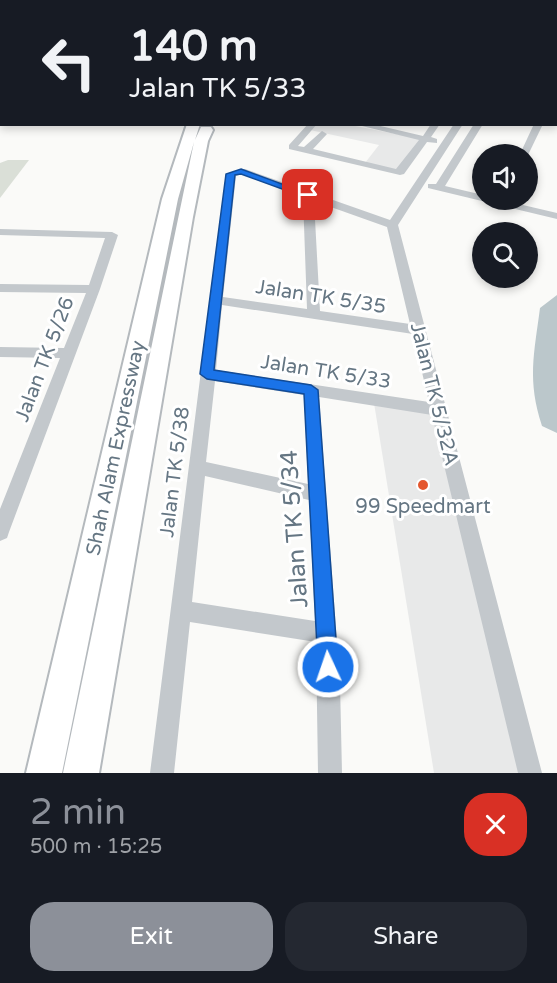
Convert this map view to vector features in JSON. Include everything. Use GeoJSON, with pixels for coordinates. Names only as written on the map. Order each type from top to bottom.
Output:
{"type":"FeatureCollection","features":[{"type":"Feature","properties":{"kind":"highway","name":"Shah Alam Expressway"},"geometry":{"type":"LineString","coordinates":[[46,765],[170,199],[183,152],[193,126]]}},
{"type":"Feature","properties":{"kind":"highway","name":"Shah Alam Expressway"},"geometry":{"type":"LineString","coordinates":[[82,768],[185,217],[201,141],[208,126]]}},
{"type":"Feature","properties":{"kind":"street"},"geometry":{"type":"LineString","coordinates":[[311,126],[292,145],[294,148],[400,172],[431,131]]}},
{"type":"Feature","properties":{"kind":"street"},"geometry":{"type":"LineString","coordinates":[[379,126],[431,131]]}},
{"type":"Feature","properties":{"kind":"street"},"geometry":{"type":"LineString","coordinates":[[411,126],[431,131],[447,143]]}},
{"type":"Feature","properties":{"kind":"street"},"geometry":{"type":"LineString","coordinates":[[314,315],[308,195],[392,225],[458,126]]}},
{"type":"Feature","properties":{"kind":"street"},"geometry":{"type":"LineString","coordinates":[[440,187],[478,126]]}},
{"type":"Feature","properties":{"kind":"street"},"geometry":{"type":"LineString","coordinates":[[528,144],[536,126]]}},
{"type":"Feature","properties":{"kind":"street"},"geometry":{"type":"LineString","coordinates":[[306,151],[322,134]]}},
{"type":"Feature","properties":{"kind":"street","name":"Jalan TK 5/38"},"geometry":{"type":"LineString","coordinates":[[162,773],[230,177],[233,171],[241,171],[308,195]]}},
{"type":"Feature","properties":{"kind":"street"},"geometry":{"type":"LineString","coordinates":[[421,183],[472,195]]}},
{"type":"Feature","properties":{"kind":"street"},"geometry":{"type":"LineString","coordinates":[[535,210],[557,216]]}},
{"type":"Feature","properties":{"kind":"street","name":"Jalan TK 5/32A"},"geometry":{"type":"LineString","coordinates":[[392,225],[534,770]]}},
{"type":"Feature","properties":{"kind":"street","name":"Jalan TK 5/26"},"geometry":{"type":"LineString","coordinates":[[0,232],[112,235],[69,353],[7,493],[0,532]]}},
{"type":"Feature","properties":{"kind":"street"},"geometry":{"type":"LineString","coordinates":[[0,288],[94,289]]}},
{"type":"Feature","properties":{"kind":"street","name":"Jalan TK 5/35"},"geometry":{"type":"LineString","coordinates":[[216,300],[419,330]]}},
{"type":"Feature","properties":{"kind":"street"},"geometry":{"type":"LineString","coordinates":[[0,352],[69,353]]}},
{"type":"Feature","properties":{"kind":"street","name":"Jalan TK 5/33"},"geometry":{"type":"LineString","coordinates":[[207,374],[439,410]]}},
{"type":"Feature","properties":{"kind":"street","name":"Jalan TK 5/34"},"geometry":{"type":"LineString","coordinates":[[311,390],[326,633],[330,773]]}},
{"type":"Feature","properties":{"kind":"street"},"geometry":{"type":"LineString","coordinates":[[196,467],[317,494]]}},
{"type":"Feature","properties":{"kind":"street"},"geometry":{"type":"LineString","coordinates":[[179,610],[326,633]]}},
{"type":"Feature","properties":{"kind":"shaded area"},"geometry":{"type":"Polygon","coordinates":[[[315,126],[355,126],[422,139],[397,171],[365,163],[379,145],[310,130],[315,126]]]}},
{"type":"Feature","properties":{"kind":"shaded area"},"geometry":{"type":"Polygon","coordinates":[[[8,160],[29,160],[0,198],[0,163],[8,160]]]}},
{"type":"Feature","properties":{"kind":"shaded area"},"geometry":{"type":"Polygon","coordinates":[[[557,295],[557,433],[542,426],[537,410],[533,367],[540,308],[557,295]]]}},
{"type":"Feature","properties":{"kind":"shaded area"},"geometry":{"type":"Polygon","coordinates":[[[374,403],[435,413],[523,773],[434,773],[374,403]]]}},
{"type":"Feature","properties":{"kind":"place","name":"99 Speedmart"},"geometry":{"type":"Point","coordinates":[423,485]}},
{"type":"Feature","properties":{"kind":"route"},"geometry":{"type":"LineString","coordinates":[[308,195],[241,171],[233,171],[231,174],[207,374],[311,390],[328,667]]}}]}
